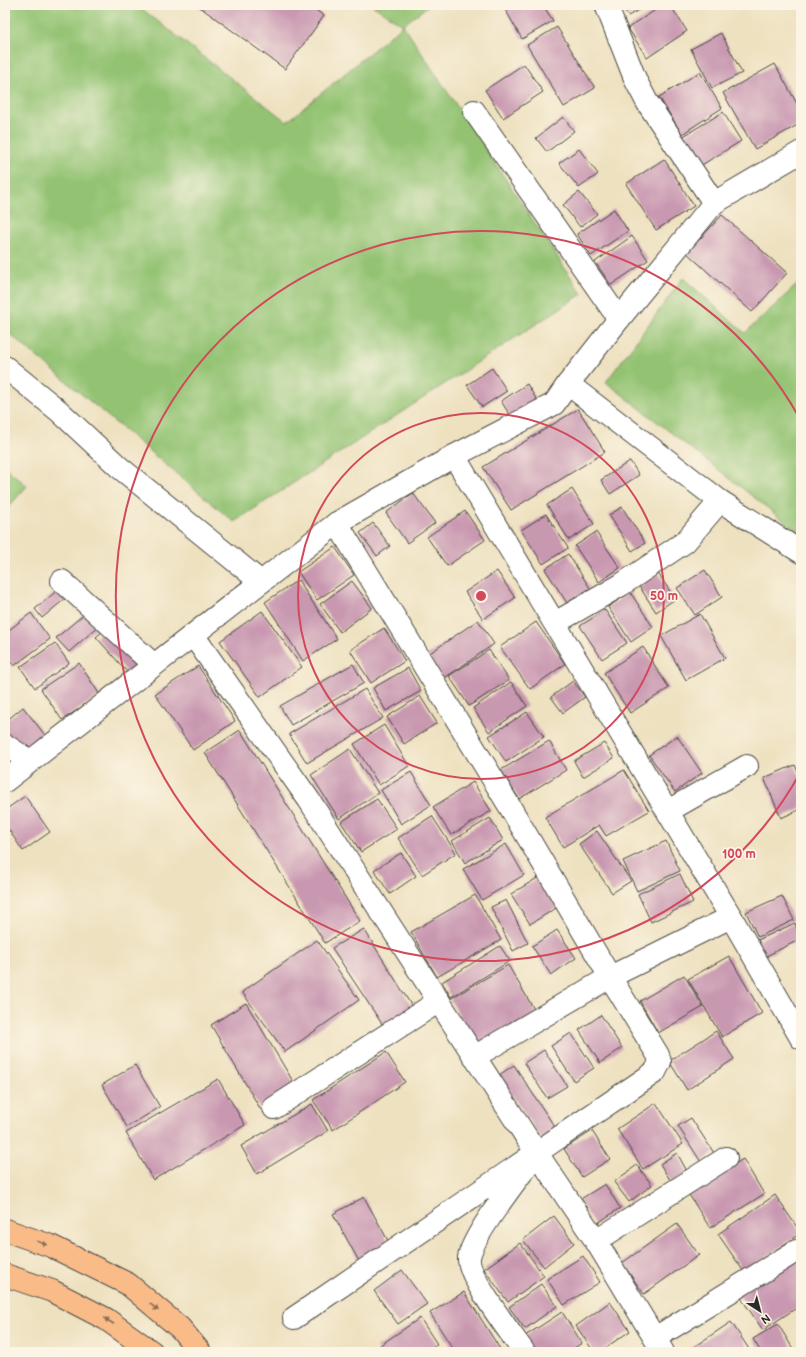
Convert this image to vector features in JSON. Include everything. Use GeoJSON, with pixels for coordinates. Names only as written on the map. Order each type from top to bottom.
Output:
{"type":"FeatureCollection","features":[{"type":"Feature","properties":{"kind":"highway"},"geometry":{"type":"LineString","coordinates":[[5,1230],[51,1246],[128,1284],[180,1328],[200,1352]]}},
{"type":"Feature","properties":{"kind":"highway"},"geometry":{"type":"LineString","coordinates":[[5,1275],[52,1291],[106,1319],[152,1352]]}},
{"type":"Feature","properties":{"kind":"street"},"geometry":{"type":"LineString","coordinates":[[606,5],[636,81],[648,102],[714,203]]}},
{"type":"Feature","properties":{"kind":"street"},"geometry":{"type":"LineString","coordinates":[[474,111],[619,319]]}},
{"type":"Feature","properties":{"kind":"street"},"geometry":{"type":"LineString","coordinates":[[5,781],[337,523],[454,456],[554,404],[619,319],[714,203],[801,152]]}},
{"type":"Feature","properties":{"kind":"street"},"geometry":{"type":"LineString","coordinates":[[5,367],[59,411],[119,468],[261,582]]}},
{"type":"Feature","properties":{"kind":"street"},"geometry":{"type":"LineString","coordinates":[[568,384],[720,501],[801,552]]}},
{"type":"Feature","properties":{"kind":"street"},"geometry":{"type":"LineString","coordinates":[[454,456],[732,917],[801,1038]]}},
{"type":"Feature","properties":{"kind":"street"},"geometry":{"type":"LineString","coordinates":[[555,623],[621,585],[685,542],[720,501]]}},
{"type":"Feature","properties":{"kind":"street"},"geometry":{"type":"LineString","coordinates":[[294,1318],[659,1068],[658,1055],[610,977],[510,807],[337,523]]}},
{"type":"Feature","properties":{"kind":"street"},"geometry":{"type":"LineString","coordinates":[[62,581],[154,665]]}},
{"type":"Feature","properties":{"kind":"street"},"geometry":{"type":"LineString","coordinates":[[193,635],[309,800],[474,1057],[596,1241],[659,1345],[796,1251]]}},
{"type":"Feature","properties":{"kind":"street"},"geometry":{"type":"LineString","coordinates":[[5,745],[30,761]]}},
{"type":"Feature","properties":{"kind":"street"},"geometry":{"type":"LineString","coordinates":[[668,811],[747,766]]}},
{"type":"Feature","properties":{"kind":"street"},"geometry":{"type":"LineString","coordinates":[[474,1057],[610,977],[732,917]]}},
{"type":"Feature","properties":{"kind":"street"},"geometry":{"type":"LineString","coordinates":[[274,1108],[439,1001]]}},
{"type":"Feature","properties":{"kind":"street"},"geometry":{"type":"LineString","coordinates":[[524,1352],[473,1275],[469,1258],[476,1238],[536,1152]]}},
{"type":"Feature","properties":{"kind":"street"},"geometry":{"type":"LineString","coordinates":[[596,1241],[726,1158]]}},
{"type":"Feature","properties":{"kind":"green space"},"geometry":{"type":"Polygon","coordinates":[[[5,5],[137,5],[287,122],[403,25],[582,294],[234,522],[5,330],[5,5]]]}},
{"type":"Feature","properties":{"kind":"green space"},"geometry":{"type":"Polygon","coordinates":[[[372,5],[429,5],[403,25],[372,5]]]}},
{"type":"Feature","properties":{"kind":"green space"},"geometry":{"type":"Polygon","coordinates":[[[683,278],[745,333],[801,281],[801,534],[606,382],[683,278]]]}},
{"type":"Feature","properties":{"kind":"green space"},"geometry":{"type":"Polygon","coordinates":[[[5,467],[27,486],[5,511],[5,467]]]}},
{"type":"Feature","properties":{"kind":"building"},"geometry":{"type":"Polygon","coordinates":[[[197,5],[309,5],[324,16],[285,69],[197,5]]]}},
{"type":"Feature","properties":{"kind":"building"},"geometry":{"type":"Polygon","coordinates":[[[512,5],[543,5],[553,21],[522,39],[505,9],[512,5]]]}},
{"type":"Feature","properties":{"kind":"building"},"geometry":{"type":"Polygon","coordinates":[[[622,5],[648,5],[628,16],[622,5]]]}},
{"type":"Feature","properties":{"kind":"building"},"geometry":{"type":"Polygon","coordinates":[[[663,5],[670,5],[687,31],[647,58],[628,28],[663,5]]]}},
{"type":"Feature","properties":{"kind":"building"},"geometry":{"type":"Polygon","coordinates":[[[557,27],[595,88],[564,107],[527,45],[557,27]]]}},
{"type":"Feature","properties":{"kind":"building"},"geometry":{"type":"Polygon","coordinates":[[[721,33],[742,73],[712,88],[691,49],[721,33]]]}},
{"type":"Feature","properties":{"kind":"building"},"geometry":{"type":"Polygon","coordinates":[[[524,64],[543,92],[503,118],[485,90],[524,64]]]}},
{"type":"Feature","properties":{"kind":"building"},"geometry":{"type":"Polygon","coordinates":[[[775,64],[801,111],[801,123],[755,149],[723,93],[775,64]]]}},
{"type":"Feature","properties":{"kind":"building"},"geometry":{"type":"Polygon","coordinates":[[[700,72],[722,108],[682,134],[659,97],[700,72]]]}},
{"type":"Feature","properties":{"kind":"building"},"geometry":{"type":"Polygon","coordinates":[[[723,112],[741,141],[700,166],[682,137],[723,112]]]}},
{"type":"Feature","properties":{"kind":"building"},"geometry":{"type":"Polygon","coordinates":[[[563,117],[574,131],[547,152],[536,138],[563,117]]]}},
{"type":"Feature","properties":{"kind":"building"},"geometry":{"type":"Polygon","coordinates":[[[579,149],[598,174],[579,188],[559,163],[579,149]]]}},
{"type":"Feature","properties":{"kind":"building"},"geometry":{"type":"Polygon","coordinates":[[[664,159],[694,206],[656,230],[626,184],[664,159]]]}},
{"type":"Feature","properties":{"kind":"building"},"geometry":{"type":"Polygon","coordinates":[[[579,192],[597,214],[580,227],[563,205],[579,192]]]}},
{"type":"Feature","properties":{"kind":"building"},"geometry":{"type":"Polygon","coordinates":[[[614,209],[628,231],[591,256],[577,234],[614,209]]]}},
{"type":"Feature","properties":{"kind":"building"},"geometry":{"type":"Polygon","coordinates":[[[722,215],[787,273],[752,312],[687,253],[722,215]]]}},
{"type":"Feature","properties":{"kind":"building"},"geometry":{"type":"Polygon","coordinates":[[[632,236],[648,260],[611,285],[595,262],[632,236]]]}},
{"type":"Feature","properties":{"kind":"building"},"geometry":{"type":"Polygon","coordinates":[[[492,368],[507,391],[482,407],[467,385],[492,368]]]}},
{"type":"Feature","properties":{"kind":"building"},"geometry":{"type":"Polygon","coordinates":[[[527,384],[537,400],[511,417],[501,401],[527,384]]]}},
{"type":"Feature","properties":{"kind":"building"},"geometry":{"type":"Polygon","coordinates":[[[578,409],[605,452],[511,510],[483,467],[578,409]]]}},
{"type":"Feature","properties":{"kind":"building"},"geometry":{"type":"Polygon","coordinates":[[[630,461],[639,475],[610,494],[601,480],[630,461]]]}},
{"type":"Feature","properties":{"kind":"building"},"geometry":{"type":"Polygon","coordinates":[[[572,489],[594,524],[569,540],[547,505],[572,489]]]}},
{"type":"Feature","properties":{"kind":"building"},"geometry":{"type":"Polygon","coordinates":[[[413,493],[435,523],[407,543],[386,513],[413,493]]]}},
{"type":"Feature","properties":{"kind":"building"},"geometry":{"type":"Polygon","coordinates":[[[622,507],[645,543],[632,551],[609,515],[622,507]]]}},
{"type":"Feature","properties":{"kind":"building"},"geometry":{"type":"Polygon","coordinates":[[[465,511],[485,540],[447,566],[427,537],[465,511]]]}},
{"type":"Feature","properties":{"kind":"building"},"geometry":{"type":"Polygon","coordinates":[[[546,514],[568,548],[543,564],[521,530],[546,514]]]}},
{"type":"Feature","properties":{"kind":"building"},"geometry":{"type":"Polygon","coordinates":[[[373,523],[390,546],[377,556],[360,533],[373,523]]]}},
{"type":"Feature","properties":{"kind":"building"},"geometry":{"type":"Polygon","coordinates":[[[596,532],[620,568],[599,582],[575,546],[596,532]]]}},
{"type":"Feature","properties":{"kind":"building"},"geometry":{"type":"Polygon","coordinates":[[[335,547],[354,575],[317,600],[298,572],[335,547]]]}},
{"type":"Feature","properties":{"kind":"building"},"geometry":{"type":"Polygon","coordinates":[[[568,554],[590,588],[567,603],[545,569],[568,554]]]}},
{"type":"Feature","properties":{"kind":"building"},"geometry":{"type":"Polygon","coordinates":[[[705,570],[722,597],[695,615],[677,588],[705,570]]]}},
{"type":"Feature","properties":{"kind":"building"},"geometry":{"type":"Polygon","coordinates":[[[497,571],[515,598],[483,619],[465,592],[497,571]]]}},
{"type":"Feature","properties":{"kind":"building"},"geometry":{"type":"Polygon","coordinates":[[[658,573],[675,599],[656,612],[639,586],[658,573]]]}},
{"type":"Feature","properties":{"kind":"building"},"geometry":{"type":"Polygon","coordinates":[[[298,580],[337,639],[303,661],[265,602],[298,580]]]}},
{"type":"Feature","properties":{"kind":"building"},"geometry":{"type":"Polygon","coordinates":[[[352,581],[372,608],[340,632],[320,604],[352,581]]]}},
{"type":"Feature","properties":{"kind":"building"},"geometry":{"type":"Polygon","coordinates":[[[59,589],[66,598],[42,618],[35,609],[59,589]]]}},
{"type":"Feature","properties":{"kind":"building"},"geometry":{"type":"Polygon","coordinates":[[[630,592],[653,627],[631,642],[608,607],[630,592]]]}},
{"type":"Feature","properties":{"kind":"building"},"geometry":{"type":"Polygon","coordinates":[[[90,609],[102,623],[69,652],[56,638],[90,609]]]}},
{"type":"Feature","properties":{"kind":"building"},"geometry":{"type":"Polygon","coordinates":[[[605,610],[627,643],[602,659],[580,626],[605,610]]]}},
{"type":"Feature","properties":{"kind":"building"},"geometry":{"type":"Polygon","coordinates":[[[262,611],[302,667],[260,697],[220,641],[262,611]]]}},
{"type":"Feature","properties":{"kind":"building"},"geometry":{"type":"Polygon","coordinates":[[[31,613],[50,639],[14,666],[5,655],[5,633],[31,613]]]}},
{"type":"Feature","properties":{"kind":"building"},"geometry":{"type":"Polygon","coordinates":[[[700,614],[725,658],[686,680],[661,636],[700,614]]]}},
{"type":"Feature","properties":{"kind":"building"},"geometry":{"type":"Polygon","coordinates":[[[478,620],[494,644],[443,679],[427,655],[478,620]]]}},
{"type":"Feature","properties":{"kind":"building"},"geometry":{"type":"Polygon","coordinates":[[[536,622],[565,664],[530,689],[500,647],[536,622]]]}},
{"type":"Feature","properties":{"kind":"building"},"geometry":{"type":"Polygon","coordinates":[[[109,626],[141,663],[129,674],[96,637],[109,626]]]}},
{"type":"Feature","properties":{"kind":"building"},"geometry":{"type":"Polygon","coordinates":[[[384,628],[405,661],[371,683],[350,650],[384,628]]]}},
{"type":"Feature","properties":{"kind":"building"},"geometry":{"type":"Polygon","coordinates":[[[55,643],[69,663],[35,688],[20,667],[55,643]]]}},
{"type":"Feature","properties":{"kind":"building"},"geometry":{"type":"Polygon","coordinates":[[[643,647],[669,688],[630,713],[604,673],[643,647]]]}},
{"type":"Feature","properties":{"kind":"building"},"geometry":{"type":"Polygon","coordinates":[[[489,650],[509,680],[469,706],[449,676],[489,650]]]}},
{"type":"Feature","properties":{"kind":"building"},"geometry":{"type":"Polygon","coordinates":[[[79,663],[100,695],[62,720],[41,689],[79,663]]]}},
{"type":"Feature","properties":{"kind":"building"},"geometry":{"type":"Polygon","coordinates":[[[353,664],[364,683],[291,725],[280,706],[353,664]]]}},
{"type":"Feature","properties":{"kind":"building"},"geometry":{"type":"Polygon","coordinates":[[[198,666],[235,721],[193,750],[155,694],[198,666]]]}},
{"type":"Feature","properties":{"kind":"building"},"geometry":{"type":"Polygon","coordinates":[[[408,668],[421,691],[386,711],[373,688],[408,668]]]}},
{"type":"Feature","properties":{"kind":"building"},"geometry":{"type":"Polygon","coordinates":[[[573,681],[585,697],[563,713],[551,697],[573,681]]]}},
{"type":"Feature","properties":{"kind":"building"},"geometry":{"type":"Polygon","coordinates":[[[511,682],[527,706],[489,732],[473,708],[511,682]]]}},
{"type":"Feature","properties":{"kind":"building"},"geometry":{"type":"Polygon","coordinates":[[[365,689],[383,718],[307,763],[289,734],[365,689]]]}},
{"type":"Feature","properties":{"kind":"building"},"geometry":{"type":"Polygon","coordinates":[[[420,696],[437,723],[404,744],[387,717],[420,696]]]}},
{"type":"Feature","properties":{"kind":"building"},"geometry":{"type":"Polygon","coordinates":[[[23,707],[45,735],[23,754],[5,731],[5,722],[23,707]]]}},
{"type":"Feature","properties":{"kind":"building"},"geometry":{"type":"Polygon","coordinates":[[[527,712],[544,737],[506,762],[489,736],[527,712]]]}},
{"type":"Feature","properties":{"kind":"building"},"geometry":{"type":"Polygon","coordinates":[[[384,725],[409,766],[379,785],[354,744],[384,725]]]}},
{"type":"Feature","properties":{"kind":"building"},"geometry":{"type":"Polygon","coordinates":[[[240,730],[360,921],[325,943],[205,753],[240,730]]]}},
{"type":"Feature","properties":{"kind":"building"},"geometry":{"type":"Polygon","coordinates":[[[677,736],[702,773],[675,792],[649,755],[677,736]]]}},
{"type":"Feature","properties":{"kind":"building"},"geometry":{"type":"Polygon","coordinates":[[[549,741],[566,770],[519,799],[501,770],[549,741]]]}},
{"type":"Feature","properties":{"kind":"building"},"geometry":{"type":"Polygon","coordinates":[[[604,743],[614,758],[583,777],[574,761],[604,743]]]}},
{"type":"Feature","properties":{"kind":"building"},"geometry":{"type":"Polygon","coordinates":[[[350,749],[378,793],[339,819],[311,775],[350,749]]]}},
{"type":"Feature","properties":{"kind":"building"},"geometry":{"type":"Polygon","coordinates":[[[795,765],[801,779],[801,809],[781,818],[764,778],[795,765]]]}},
{"type":"Feature","properties":{"kind":"building"},"geometry":{"type":"Polygon","coordinates":[[[624,770],[649,811],[606,836],[599,825],[563,847],[545,817],[624,770]]]}},
{"type":"Feature","properties":{"kind":"building"},"geometry":{"type":"Polygon","coordinates":[[[411,772],[431,805],[401,824],[381,790],[411,772]]]}},
{"type":"Feature","properties":{"kind":"building"},"geometry":{"type":"Polygon","coordinates":[[[473,782],[491,811],[451,835],[433,807],[473,782]]]}},
{"type":"Feature","properties":{"kind":"building"},"geometry":{"type":"Polygon","coordinates":[[[25,796],[50,832],[23,851],[5,824],[5,810],[25,796]]]}},
{"type":"Feature","properties":{"kind":"building"},"geometry":{"type":"Polygon","coordinates":[[[377,799],[397,829],[361,852],[341,822],[377,799]]]}},
{"type":"Feature","properties":{"kind":"building"},"geometry":{"type":"Polygon","coordinates":[[[432,816],[456,853],[422,875],[398,838],[432,816]]]}},
{"type":"Feature","properties":{"kind":"building"},"geometry":{"type":"Polygon","coordinates":[[[490,818],[503,840],[465,863],[452,841],[490,818]]]}},
{"type":"Feature","properties":{"kind":"building"},"geometry":{"type":"Polygon","coordinates":[[[597,831],[631,881],[612,893],[579,844],[597,831]]]}},
{"type":"Feature","properties":{"kind":"building"},"geometry":{"type":"Polygon","coordinates":[[[666,841],[680,871],[637,891],[623,861],[666,841]]]}},
{"type":"Feature","properties":{"kind":"building"},"geometry":{"type":"Polygon","coordinates":[[[506,844],[524,875],[482,900],[463,869],[506,844]]]}},
{"type":"Feature","properties":{"kind":"building"},"geometry":{"type":"Polygon","coordinates":[[[401,853],[416,876],[390,894],[374,870],[401,853]]]}},
{"type":"Feature","properties":{"kind":"building"},"geometry":{"type":"Polygon","coordinates":[[[680,874],[693,902],[651,922],[638,894],[680,874]]]}},
{"type":"Feature","properties":{"kind":"building"},"geometry":{"type":"Polygon","coordinates":[[[539,877],[558,907],[530,924],[511,894],[539,877]]]}},
{"type":"Feature","properties":{"kind":"building"},"geometry":{"type":"Polygon","coordinates":[[[475,895],[501,940],[437,977],[411,932],[475,895]]]}},
{"type":"Feature","properties":{"kind":"building"},"geometry":{"type":"Polygon","coordinates":[[[782,896],[794,920],[758,937],[746,912],[782,896]]]}},
{"type":"Feature","properties":{"kind":"building"},"geometry":{"type":"Polygon","coordinates":[[[506,900],[528,943],[513,951],[491,907],[506,900]]]}},
{"type":"Feature","properties":{"kind":"building"},"geometry":{"type":"Polygon","coordinates":[[[795,923],[801,939],[766,956],[758,940],[795,923]]]}},
{"type":"Feature","properties":{"kind":"building"},"geometry":{"type":"Polygon","coordinates":[[[364,929],[416,1013],[386,1030],[332,948],[364,929]]]}},
{"type":"Feature","properties":{"kind":"building"},"geometry":{"type":"Polygon","coordinates":[[[557,930],[576,958],[551,975],[532,946],[557,930]]]}},
{"type":"Feature","properties":{"kind":"building"},"geometry":{"type":"Polygon","coordinates":[[[317,940],[359,1000],[285,1052],[242,992],[317,940]]]}},
{"type":"Feature","properties":{"kind":"building"},"geometry":{"type":"Polygon","coordinates":[[[500,946],[510,961],[451,997],[442,982],[500,946]]]}},
{"type":"Feature","properties":{"kind":"building"},"geometry":{"type":"Polygon","coordinates":[[[729,956],[762,1013],[722,1037],[688,979],[729,956]]]}},
{"type":"Feature","properties":{"kind":"building"},"geometry":{"type":"Polygon","coordinates":[[[508,965],[538,1016],[480,1050],[450,999],[508,965]]]}},
{"type":"Feature","properties":{"kind":"building"},"geometry":{"type":"Polygon","coordinates":[[[684,975],[703,1007],[658,1033],[640,1001],[684,975]]]}},
{"type":"Feature","properties":{"kind":"building"},"geometry":{"type":"Polygon","coordinates":[[[246,1003],[297,1088],[261,1110],[211,1025],[246,1003]]]}},
{"type":"Feature","properties":{"kind":"building"},"geometry":{"type":"Polygon","coordinates":[[[601,1015],[622,1048],[600,1063],[579,1030],[601,1015]]]}},
{"type":"Feature","properties":{"kind":"building"},"geometry":{"type":"Polygon","coordinates":[[[716,1031],[734,1059],[687,1090],[669,1061],[716,1031]]]}},
{"type":"Feature","properties":{"kind":"building"},"geometry":{"type":"Polygon","coordinates":[[[571,1033],[594,1068],[574,1081],[551,1046],[571,1033]]]}},
{"type":"Feature","properties":{"kind":"building"},"geometry":{"type":"Polygon","coordinates":[[[544,1050],[567,1086],[547,1098],[524,1063],[544,1050]]]}},
{"type":"Feature","properties":{"kind":"building"},"geometry":{"type":"Polygon","coordinates":[[[386,1052],[405,1082],[333,1130],[313,1100],[386,1052]]]}},
{"type":"Feature","properties":{"kind":"building"},"geometry":{"type":"Polygon","coordinates":[[[135,1065],[160,1107],[127,1127],[102,1085],[135,1065]]]}},
{"type":"Feature","properties":{"kind":"building"},"geometry":{"type":"Polygon","coordinates":[[[514,1065],[558,1132],[543,1142],[499,1075],[514,1065]]]}},
{"type":"Feature","properties":{"kind":"building"},"geometry":{"type":"Polygon","coordinates":[[[218,1079],[245,1125],[153,1180],[126,1133],[218,1079]]]}},
{"type":"Feature","properties":{"kind":"building"},"geometry":{"type":"Polygon","coordinates":[[[656,1103],[683,1144],[643,1169],[617,1129],[656,1103]]]}},
{"type":"Feature","properties":{"kind":"building"},"geometry":{"type":"Polygon","coordinates":[[[312,1104],[328,1131],[257,1174],[241,1146],[312,1104]]]}},
{"type":"Feature","properties":{"kind":"building"},"geometry":{"type":"Polygon","coordinates":[[[691,1118],[714,1153],[701,1162],[678,1126],[691,1118]]]}},
{"type":"Feature","properties":{"kind":"building"},"geometry":{"type":"Polygon","coordinates":[[[592,1131],[610,1159],[582,1177],[564,1149],[592,1131]]]}},
{"type":"Feature","properties":{"kind":"building"},"geometry":{"type":"Polygon","coordinates":[[[677,1153],[688,1173],[672,1183],[660,1164],[677,1153]]]}},
{"type":"Feature","properties":{"kind":"building"},"geometry":{"type":"Polygon","coordinates":[[[743,1159],[764,1194],[710,1228],[688,1193],[743,1159]]]}},
{"type":"Feature","properties":{"kind":"building"},"geometry":{"type":"Polygon","coordinates":[[[637,1165],[652,1185],[629,1202],[614,1182],[637,1165]]]}},
{"type":"Feature","properties":{"kind":"building"},"geometry":{"type":"Polygon","coordinates":[[[605,1184],[620,1208],[595,1225],[579,1200],[605,1184]]]}},
{"type":"Feature","properties":{"kind":"building"},"geometry":{"type":"Polygon","coordinates":[[[775,1195],[801,1233],[744,1272],[718,1234],[775,1195]]]}},
{"type":"Feature","properties":{"kind":"building"},"geometry":{"type":"Polygon","coordinates":[[[364,1197],[391,1246],[360,1263],[333,1214],[364,1197]]]}},
{"type":"Feature","properties":{"kind":"building"},"geometry":{"type":"Polygon","coordinates":[[[554,1216],[574,1243],[544,1267],[523,1240],[554,1216]]]}},
{"type":"Feature","properties":{"kind":"building"},"geometry":{"type":"Polygon","coordinates":[[[677,1224],[699,1255],[644,1294],[622,1263],[677,1224]]]}},
{"type":"Feature","properties":{"kind":"building"},"geometry":{"type":"Polygon","coordinates":[[[520,1243],[544,1276],[508,1302],[484,1269],[520,1243]]]}},
{"type":"Feature","properties":{"kind":"building"},"geometry":{"type":"Polygon","coordinates":[[[583,1256],[600,1282],[564,1305],[547,1279],[583,1256]]]}},
{"type":"Feature","properties":{"kind":"building"},"geometry":{"type":"Polygon","coordinates":[[[794,1257],[801,1267],[801,1305],[763,1330],[739,1295],[794,1257]]]}},
{"type":"Feature","properties":{"kind":"building"},"geometry":{"type":"Polygon","coordinates":[[[402,1270],[427,1304],[398,1324],[374,1291],[402,1270]]]}},
{"type":"Feature","properties":{"kind":"building"},"geometry":{"type":"Polygon","coordinates":[[[541,1284],[557,1306],[525,1329],[509,1307],[541,1284]]]}},
{"type":"Feature","properties":{"kind":"building"},"geometry":{"type":"Polygon","coordinates":[[[464,1292],[502,1352],[455,1352],[430,1313],[464,1292]]]}},
{"type":"Feature","properties":{"kind":"building"},"geometry":{"type":"Polygon","coordinates":[[[610,1302],[630,1331],[599,1352],[594,1352],[576,1326],[610,1302]]]}},
{"type":"Feature","properties":{"kind":"building"},"geometry":{"type":"Polygon","coordinates":[[[562,1312],[582,1343],[568,1352],[531,1352],[522,1338],[562,1312]]]}},
{"type":"Feature","properties":{"kind":"building"},"geometry":{"type":"Polygon","coordinates":[[[420,1318],[437,1344],[424,1352],[379,1352],[376,1348],[420,1318]]]}},
{"type":"Feature","properties":{"kind":"building"},"geometry":{"type":"Polygon","coordinates":[[[731,1322],[751,1352],[686,1352],[731,1322]]]}},
{"type":"Feature","properties":{"kind":"building"},"geometry":{"type":"Polygon","coordinates":[[[778,1324],[795,1352],[761,1352],[753,1339],[778,1324]]]}}]}
